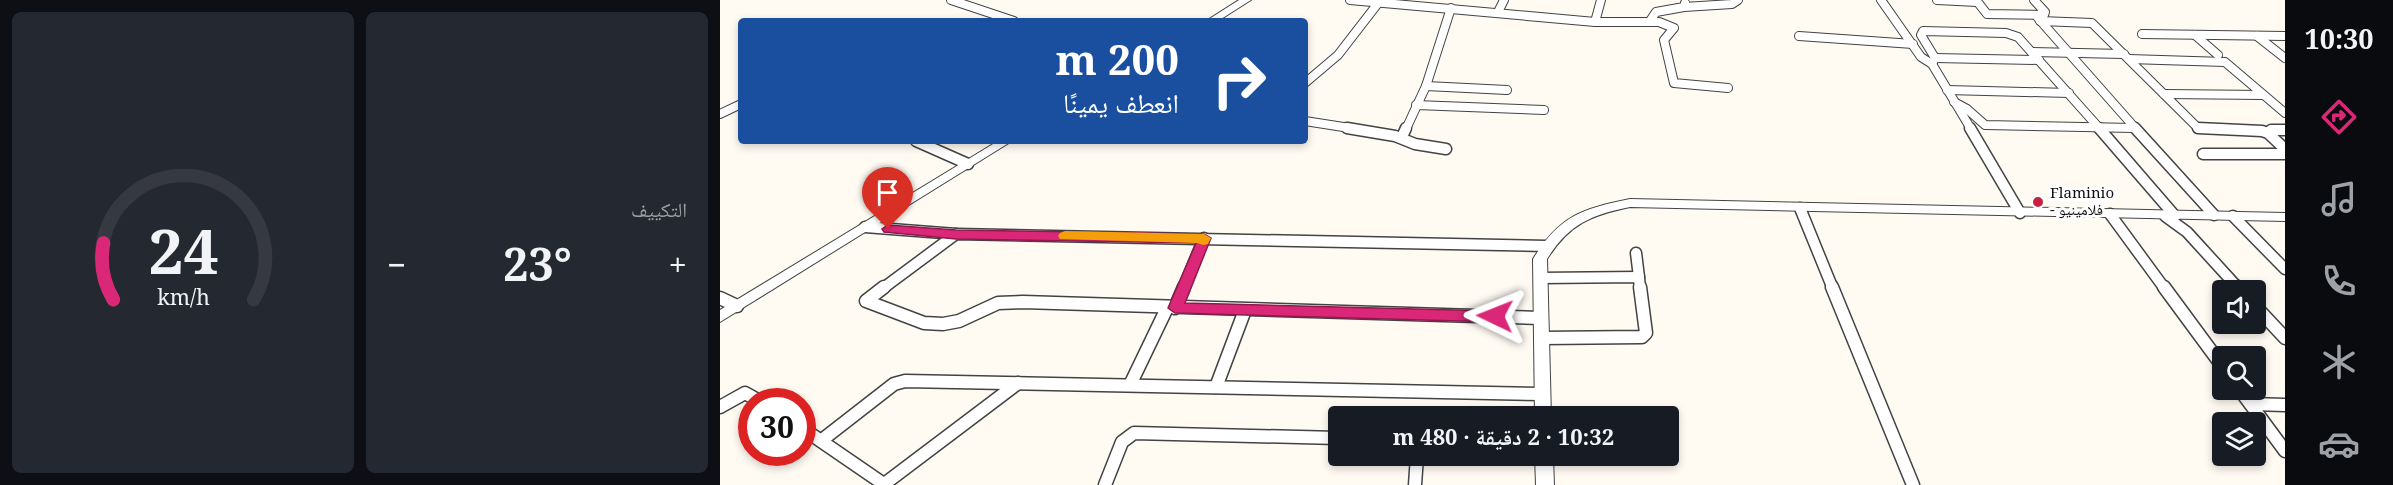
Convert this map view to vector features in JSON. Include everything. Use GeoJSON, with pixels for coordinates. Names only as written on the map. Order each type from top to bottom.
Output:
{"type":"FeatureCollection","features":[{"type":"Feature","properties":{"kind":"street"},"geometry":{"type":"LineString","coordinates":[[951,0],[1005,18]]}},
{"type":"Feature","properties":{"kind":"street"},"geometry":{"type":"LineString","coordinates":[[1217,18],[1246,0]]}},
{"type":"Feature","properties":{"kind":"street"},"geometry":{"type":"LineString","coordinates":[[1350,0],[1379,3],[1434,3],[1451,8],[1595,22],[1665,23],[1674,28],[1664,40],[1674,83],[1682,86],[1728,88]]}},
{"type":"Feature","properties":{"kind":"street"},"geometry":{"type":"LineString","coordinates":[[1498,12],[1504,0]]}},
{"type":"Feature","properties":{"kind":"street"},"geometry":{"type":"LineString","coordinates":[[1595,22],[1601,0]]}},
{"type":"Feature","properties":{"kind":"street"},"geometry":{"type":"LineString","coordinates":[[1650,21],[1656,12],[1685,4],[1732,4],[1738,0]]}},
{"type":"Feature","properties":{"kind":"street"},"geometry":{"type":"LineString","coordinates":[[1881,0],[1921,57],[1933,61],[2039,60]]}},
{"type":"Feature","properties":{"kind":"street"},"geometry":{"type":"LineString","coordinates":[[1937,0],[1977,1],[1988,14],[2090,22],[2201,129],[2257,130],[2268,133],[2285,149]]}},
{"type":"Feature","properties":{"kind":"street"},"geometry":{"type":"LineString","coordinates":[[2034,0],[2046,13],[2038,18]]}},
{"type":"Feature","properties":{"kind":"street"},"geometry":{"type":"LineString","coordinates":[[1308,80],[1338,55],[1379,3]]}},
{"type":"Feature","properties":{"kind":"street"},"geometry":{"type":"LineString","coordinates":[[1402,138],[1426,86],[1451,8]]}},
{"type":"Feature","properties":{"kind":"street"},"geometry":{"type":"LineString","coordinates":[[2038,18],[2214,215]]}},
{"type":"Feature","properties":{"kind":"street"},"geometry":{"type":"LineString","coordinates":[[2020,213],[1953,102],[1921,35],[1922,32],[2011,33],[2018,37],[2069,93],[2168,215],[2187,232],[2231,280]]}},
{"type":"Feature","properties":{"kind":"street"},"geometry":{"type":"LineString","coordinates":[[2142,33],[2285,36]]}},
{"type":"Feature","properties":{"kind":"street"},"geometry":{"type":"LineString","coordinates":[[2195,35],[2218,56]]}},
{"type":"Feature","properties":{"kind":"street"},"geometry":{"type":"LineString","coordinates":[[1799,36],[1913,44]]}},
{"type":"Feature","properties":{"kind":"street"},"geometry":{"type":"LineString","coordinates":[[2257,36],[2285,58]]}},
{"type":"Feature","properties":{"kind":"street"},"geometry":{"type":"LineString","coordinates":[[2032,52],[2225,62],[2285,113]]}},
{"type":"Feature","properties":{"kind":"street"},"geometry":{"type":"LineString","coordinates":[[1426,86],[1507,90]]}},
{"type":"Feature","properties":{"kind":"street"},"geometry":{"type":"LineString","coordinates":[[1947,90],[2069,93]]}},
{"type":"Feature","properties":{"kind":"street"},"geometry":{"type":"LineString","coordinates":[[2164,94],[2263,95]]}},
{"type":"Feature","properties":{"kind":"street"},"geometry":{"type":"LineString","coordinates":[[1953,102],[1966,109],[1985,125],[2134,128]]}},
{"type":"Feature","properties":{"kind":"street"},"geometry":{"type":"LineString","coordinates":[[720,114],[738,105]]}},
{"type":"Feature","properties":{"kind":"street"},"geometry":{"type":"LineString","coordinates":[[1416,105],[1544,110]]}},
{"type":"Feature","properties":{"kind":"street"},"geometry":{"type":"LineString","coordinates":[[1308,122],[1402,138],[1415,144],[1446,149]]}},
{"type":"Feature","properties":{"kind":"street"},"geometry":{"type":"LineString","coordinates":[[2268,133],[2271,130],[2285,130]]}},
{"type":"Feature","properties":{"kind":"street"},"geometry":{"type":"LineString","coordinates":[[923,144],[968,164]]}},
{"type":"Feature","properties":{"kind":"street"},"geometry":{"type":"LineString","coordinates":[[720,316],[1001,144]]}},
{"type":"Feature","properties":{"kind":"street"},"geometry":{"type":"LineString","coordinates":[[2203,153],[2285,154]]}},
{"type":"Feature","properties":{"kind":"street"},"geometry":{"type":"LineString","coordinates":[[1543,406],[1539,262],[1547,246],[1576,219],[1596,210],[1623,204],[2285,217]]}},
{"type":"Feature","properties":{"kind":"street"},"geometry":{"type":"LineString","coordinates":[[1800,208],[1913,485]]}},
{"type":"Feature","properties":{"kind":"street"},"geometry":{"type":"LineString","coordinates":[[2110,214],[2212,352]]}},
{"type":"Feature","properties":{"kind":"street"},"geometry":{"type":"LineString","coordinates":[[2233,216],[2285,269]]}},
{"type":"Feature","properties":{"kind":"street"},"geometry":{"type":"LineString","coordinates":[[865,228],[956,234],[1547,246]]}},
{"type":"Feature","properties":{"kind":"street"},"geometry":{"type":"LineString","coordinates":[[956,234],[867,299],[867,303],[924,323],[943,324],[959,321],[998,303],[1540,318]]}},
{"type":"Feature","properties":{"kind":"street"},"geometry":{"type":"LineString","coordinates":[[1130,385],[1171,308],[1204,238]]}},
{"type":"Feature","properties":{"kind":"street"},"geometry":{"type":"LineString","coordinates":[[1542,338],[1642,337],[1646,333],[1636,253]]}},
{"type":"Feature","properties":{"kind":"street"},"geometry":{"type":"LineString","coordinates":[[1540,278],[1639,278]]}},
{"type":"Feature","properties":{"kind":"street"},"geometry":{"type":"LineString","coordinates":[[720,298],[737,306]]}},
{"type":"Feature","properties":{"kind":"street"},"geometry":{"type":"LineString","coordinates":[[1215,387],[1245,310]]}},
{"type":"Feature","properties":{"kind":"street"},"geometry":{"type":"LineString","coordinates":[[2266,318],[2285,338]]}},
{"type":"Feature","properties":{"kind":"street"},"geometry":{"type":"LineString","coordinates":[[822,440],[894,384],[905,381],[1542,394]]}},
{"type":"Feature","properties":{"kind":"street"},"geometry":{"type":"LineString","coordinates":[[816,436],[884,485],[1018,383]]}},
{"type":"Feature","properties":{"kind":"street"},"geometry":{"type":"LineString","coordinates":[[720,407],[738,397]]}},
{"type":"Feature","properties":{"kind":"street"},"geometry":{"type":"LineString","coordinates":[[2248,400],[2285,451]]}},
{"type":"Feature","properties":{"kind":"street"},"geometry":{"type":"LineString","coordinates":[[2251,404],[2285,405]]}},
{"type":"Feature","properties":{"kind":"street"},"geometry":{"type":"LineString","coordinates":[[1105,485],[1122,442],[1134,433],[1328,438]]}},
{"type":"Feature","properties":{"kind":"street"},"geometry":{"type":"LineString","coordinates":[[1414,485],[1416,466]]}},
{"type":"Feature","properties":{"kind":"street"},"geometry":{"type":"LineString","coordinates":[[1544,466],[1545,485]]}},
{"type":"Feature","properties":{"kind":"slow traffic"},"geometry":{"type":"LineString","coordinates":[[1065,236],[1204,238],[1203,241]]}},
{"type":"Feature","properties":{"kind":"place","name":"Flaminio - فلامينيو"},"geometry":{"type":"Point","coordinates":[2038,202]}},
{"type":"Feature","properties":{"kind":"route"},"geometry":{"type":"LineString","coordinates":[[888,229],[956,234],[1204,238],[1175,308],[1495,316]]}}]}
